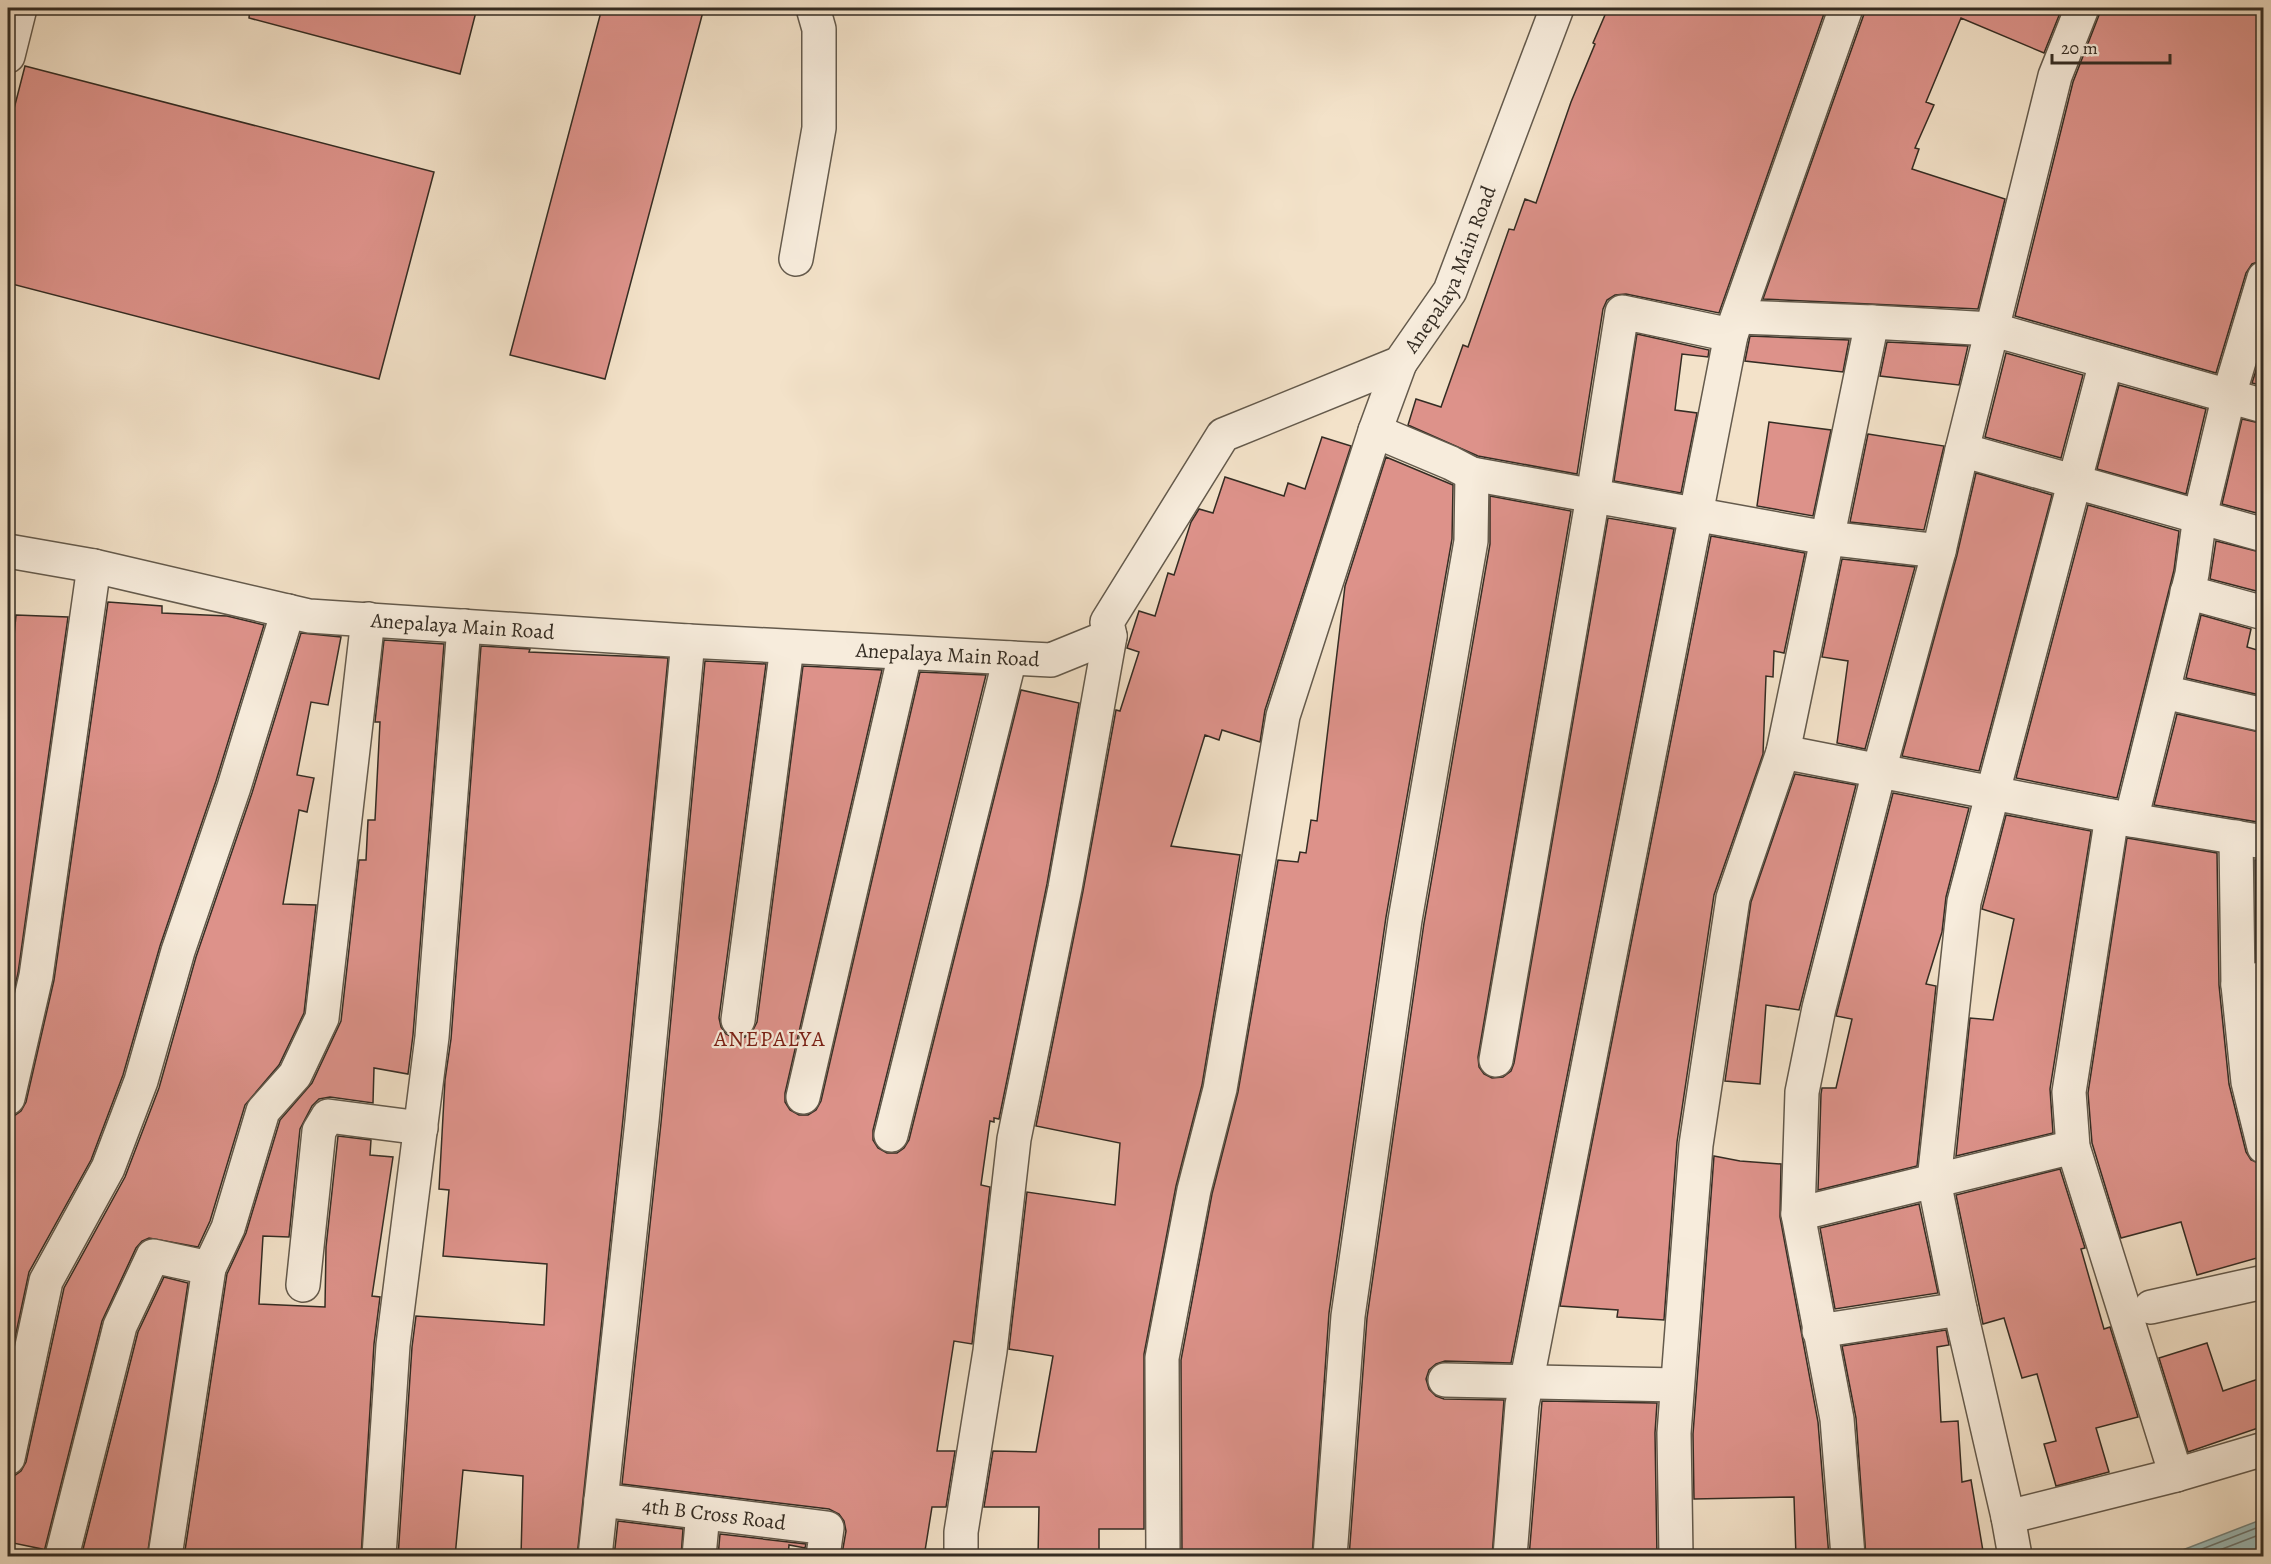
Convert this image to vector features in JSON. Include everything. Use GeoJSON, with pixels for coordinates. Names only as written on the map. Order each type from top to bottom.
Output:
{"type":"FeatureCollection","features":[{"type":"Feature","properties":{"kind":"street"},"geometry":{"type":"LineString","coordinates":[[8,56],[20,8]]}},
{"type":"Feature","properties":{"kind":"street"},"geometry":{"type":"LineString","coordinates":[[796,259],[819,128],[819,29],[813,8]]}},
{"type":"Feature","properties":{"kind":"street","name":"Anepalaya Main Road"},"geometry":{"type":"LineString","coordinates":[[8,551],[93,566],[309,616],[905,654],[1051,660],[1110,636],[1107,622],[1223,435],[1400,363],[1450,291],[1557,8]]}},
{"type":"Feature","properties":{"kind":"street"},"geometry":{"type":"LineString","coordinates":[[1510,1557],[1522,1405],[1695,514],[1735,326],[1846,8]]}},
{"type":"Feature","properties":{"kind":"street"},"geometry":{"type":"LineString","coordinates":[[1848,1557],[1837,1419],[1798,1214],[1802,1092],[1819,1008],[1939,551],[1991,329],[2055,76],[2082,8]]}},
{"type":"Feature","properties":{"kind":"street"},"geometry":{"type":"LineString","coordinates":[[2176,1475],[2073,1147],[2069,1092],[2122,818],[2164,692],[2187,592],[2200,516],[2229,395],[2264,278]]}},
{"type":"Feature","properties":{"kind":"street"},"geometry":{"type":"LineString","coordinates":[[1496,1060],[1593,496],[1622,312],[1735,326],[1872,322],[1991,329],[2264,405]]}},
{"type":"Feature","properties":{"kind":"street"},"geometry":{"type":"LineString","coordinates":[[1676,1557],[1674,1433],[1696,1145],[1732,898],[1783,752],[1872,322]]}},
{"type":"Feature","properties":{"kind":"street"},"geometry":{"type":"LineString","coordinates":[[2015,1557],[1934,1181],[1964,903],[2106,362]]}},
{"type":"Feature","properties":{"kind":"street"},"geometry":{"type":"LineString","coordinates":[[1163,1557],[1162,1358],[1194,1190],[1220,1089],[1283,716],[1375,431],[1400,363]]}},
{"type":"Feature","properties":{"kind":"street"},"geometry":{"type":"LineString","coordinates":[[1375,431],[1472,474],[1827,538],[1939,551]]}},
{"type":"Feature","properties":{"kind":"street"},"geometry":{"type":"LineString","coordinates":[[1962,450],[2264,535]]}},
{"type":"Feature","properties":{"kind":"street"},"geometry":{"type":"LineString","coordinates":[[1330,1557],[1348,1316],[1405,920],[1471,541],[1472,474]]}},
{"type":"Feature","properties":{"kind":"street"},"geometry":{"type":"LineString","coordinates":[[8,1098],[36,976],[93,566]]}},
{"type":"Feature","properties":{"kind":"street"},"geometry":{"type":"LineString","coordinates":[[2187,592],[2264,613]]}},
{"type":"Feature","properties":{"kind":"street"},"geometry":{"type":"LineString","coordinates":[[8,1458],[46,1281],[108,1168],[141,1081],[178,951],[234,787],[288,611]]}},
{"type":"Feature","properties":{"kind":"street"},"geometry":{"type":"LineString","coordinates":[[165,1557],[209,1268],[228,1227],[262,1111],[295,1075],[322,1018],[368,619]]}},
{"type":"Feature","properties":{"kind":"street"},"geometry":{"type":"LineString","coordinates":[[379,1557],[393,1345],[432,1037],[464,626]]}},
{"type":"Feature","properties":{"kind":"street"},"geometry":{"type":"LineString","coordinates":[[961,1557],[961,1532],[990,1351],[1014,1139],[1065,888],[1110,636]]}},
{"type":"Feature","properties":{"kind":"street"},"geometry":{"type":"LineString","coordinates":[[595,1557],[642,1121],[688,641]]}},
{"type":"Feature","properties":{"kind":"street"},"geometry":{"type":"LineString","coordinates":[[738,1020],[787,646]]}},
{"type":"Feature","properties":{"kind":"street"},"geometry":{"type":"LineString","coordinates":[[803,1097],[905,654]]}},
{"type":"Feature","properties":{"kind":"street"},"geometry":{"type":"LineString","coordinates":[[891,1135],[1010,658]]}},
{"type":"Feature","properties":{"kind":"street"},"geometry":{"type":"LineString","coordinates":[[2164,692],[2264,715]]}},
{"type":"Feature","properties":{"kind":"street"},"geometry":{"type":"LineString","coordinates":[[1783,752],[2122,818],[2250,839],[2251,982],[2248,1082],[2264,1147]]}},
{"type":"Feature","properties":{"kind":"street"},"geometry":{"type":"LineString","coordinates":[[303,1285],[319,1131],[328,1116],[421,1128]]}},
{"type":"Feature","properties":{"kind":"street"},"geometry":{"type":"LineString","coordinates":[[1798,1214],[2073,1147]]}},
{"type":"Feature","properties":{"kind":"street"},"geometry":{"type":"LineString","coordinates":[[62,1557],[120,1326],[153,1256],[209,1268]]}},
{"type":"Feature","properties":{"kind":"street"},"geometry":{"type":"LineString","coordinates":[[2151,1307],[2264,1282]]}},
{"type":"Feature","properties":{"kind":"street"},"geometry":{"type":"LineString","coordinates":[[1819,1331],[1960,1309]]}},
{"type":"Feature","properties":{"kind":"street"},"geometry":{"type":"LineString","coordinates":[[1445,1380],[1677,1385]]}},
{"type":"Feature","properties":{"kind":"street"},"geometry":{"type":"LineString","coordinates":[[2008,1517],[2176,1475],[2264,1449]]}},
{"type":"Feature","properties":{"kind":"street","name":"4th B Cross Road"},"geometry":{"type":"LineString","coordinates":[[601,1500],[703,1513],[825,1542]]}},
{"type":"Feature","properties":{"kind":"street"},"geometry":{"type":"LineString","coordinates":[[699,1557],[703,1513]]}},
{"type":"Feature","properties":{"kind":"water"},"geometry":{"type":"Polygon","coordinates":[[[2263,1519],[2263,1556],[2167,1556],[2263,1519]]]}},
{"type":"Feature","properties":{"kind":"building"},"geometry":{"type":"Polygon","coordinates":[[[250,8],[477,8],[460,74],[249,18],[250,8]]]}},
{"type":"Feature","properties":{"kind":"building"},"geometry":{"type":"Polygon","coordinates":[[[602,8],[704,8],[605,379],[510,355],[602,8]]]}},
{"type":"Feature","properties":{"kind":"building"},"geometry":{"type":"Polygon","coordinates":[[[1608,8],[1826,8],[1719,313],[1626,294],[1615,295],[1607,300],[1603,309],[1577,474],[1478,456],[1408,425],[1416,399],[1441,407],[1463,345],[1468,347],[1509,229],[1514,230],[1525,199],[1536,203],[1571,102],[1608,8]]]}},
{"type":"Feature","properties":{"kind":"building"},"geometry":{"type":"Polygon","coordinates":[[[1864,8],[2062,8],[2044,53],[1961,18],[1926,102],[1934,105],[1915,148],[1919,149],[1912,169],[2005,199],[1978,309],[1763,299],[1864,14],[1864,8]]]}},
{"type":"Feature","properties":{"kind":"building"},"geometry":{"type":"Polygon","coordinates":[[[2100,8],[2264,8],[2264,260],[2252,264],[2246,273],[2216,373],[2015,316],[2073,82],[2100,8]]]}},
{"type":"Feature","properties":{"kind":"building"},"geometry":{"type":"Polygon","coordinates":[[[25,66],[434,172],[379,379],[8,283],[8,132],[25,66]]]}},
{"type":"Feature","properties":{"kind":"building"},"geometry":{"type":"Polygon","coordinates":[[[1637,334],[1709,350],[1708,357],[1682,354],[1675,410],[1697,413],[1681,493],[1614,481],[1637,334]]]}},
{"type":"Feature","properties":{"kind":"building"},"geometry":{"type":"Polygon","coordinates":[[[1750,336],[1849,340],[1843,372],[1745,361],[1750,336]]]}},
{"type":"Feature","properties":{"kind":"building"},"geometry":{"type":"Polygon","coordinates":[[[1887,342],[1968,346],[1959,385],[1880,376],[1887,342]]]}},
{"type":"Feature","properties":{"kind":"building"},"geometry":{"type":"Polygon","coordinates":[[[2264,345],[2264,386],[2252,383],[2264,345]]]}},
{"type":"Feature","properties":{"kind":"building"},"geometry":{"type":"Polygon","coordinates":[[[2006,353],[2083,375],[2061,458],[1985,437],[2006,353]]]}},
{"type":"Feature","properties":{"kind":"building"},"geometry":{"type":"Polygon","coordinates":[[[2119,385],[2206,409],[2186,494],[2097,469],[2119,385]]]}},
{"type":"Feature","properties":{"kind":"building"},"geometry":{"type":"Polygon","coordinates":[[[2242,419],[2264,424],[2264,515],[2222,504],[2242,419]]]}},
{"type":"Feature","properties":{"kind":"building"},"geometry":{"type":"Polygon","coordinates":[[[1769,422],[1831,430],[1813,516],[1757,506],[1769,422]]]}},
{"type":"Feature","properties":{"kind":"building"},"geometry":{"type":"Polygon","coordinates":[[[1868,434],[1944,446],[1924,530],[1850,522],[1868,434]]]}},
{"type":"Feature","properties":{"kind":"building"},"geometry":{"type":"Polygon","coordinates":[[[1322,437],[1351,446],[1265,710],[1260,742],[1222,730],[1219,740],[1205,735],[1171,846],[1240,855],[1202,1085],[1176,1186],[1144,1354],[1144,1529],[1099,1529],[1099,1557],[1038,1557],[1039,1507],[984,1507],[993,1451],[1036,1452],[1053,1356],[1009,1349],[1027,1192],[1115,1205],[1120,1143],[1036,1126],[1116,710],[1120,711],[1139,652],[1127,648],[1139,611],[1155,616],[1168,573],[1174,575],[1191,522],[1199,509],[1213,513],[1225,477],[1284,496],[1288,483],[1305,489],[1322,437]]]}},
{"type":"Feature","properties":{"kind":"building"},"geometry":{"type":"Polygon","coordinates":[[[1386,457],[1453,485],[1452,539],[1386,917],[1329,1313],[1312,1557],[1182,1555],[1181,1360],[1212,1194],[1238,1092],[1278,860],[1298,862],[1300,852],[1306,853],[1311,820],[1317,821],[1345,586],[1386,457]]]}},
{"type":"Feature","properties":{"kind":"building"},"geometry":{"type":"Polygon","coordinates":[[[1976,473],[2052,495],[1979,771],[1902,756],[1957,555],[1976,473]]]}},
{"type":"Feature","properties":{"kind":"building"},"geometry":{"type":"Polygon","coordinates":[[[1490,496],[1571,511],[1478,1057],[1479,1067],[1484,1074],[1492,1078],[1503,1077],[1511,1071],[1514,1063],[1608,518],[1674,529],[1511,1363],[1445,1361],[1429,1370],[1426,1379],[1429,1389],[1436,1396],[1444,1399],[1504,1400],[1492,1557],[1349,1557],[1367,1318],[1424,923],[1490,544],[1490,496]]]}},
{"type":"Feature","properties":{"kind":"building"},"geometry":{"type":"Polygon","coordinates":[[[2088,505],[2179,531],[2174,570],[2117,798],[2016,778],[2088,505]]]}},
{"type":"Feature","properties":{"kind":"building"},"geometry":{"type":"Polygon","coordinates":[[[1711,536],[1805,553],[1784,653],[1774,651],[1773,677],[1766,676],[1763,754],[1714,895],[1677,1142],[1664,1320],[1617,1317],[1618,1310],[1560,1306],[1711,536]]]}},
{"type":"Feature","properties":{"kind":"building"},"geometry":{"type":"Polygon","coordinates":[[[2216,541],[2264,553],[2264,576],[2260,592],[2210,579],[2216,541]]]}},
{"type":"Feature","properties":{"kind":"building"},"geometry":{"type":"Polygon","coordinates":[[[1842,559],[1915,567],[1865,749],[1837,743],[1848,661],[1822,657],[1842,559]]]}},
{"type":"Feature","properties":{"kind":"building"},"geometry":{"type":"Polygon","coordinates":[[[108,602],[162,606],[162,613],[227,616],[264,625],[216,781],[160,946],[123,1075],[91,1160],[29,1272],[8,1371],[8,1116],[14,1116],[21,1111],[26,1102],[54,980],[108,602]]]}},
{"type":"Feature","properties":{"kind":"building"},"geometry":{"type":"Polygon","coordinates":[[[16,615],[68,617],[18,973],[8,1016],[8,656],[12,657],[16,615]]]}},
{"type":"Feature","properties":{"kind":"building"},"geometry":{"type":"Polygon","coordinates":[[[2201,615],[2251,629],[2247,647],[2264,652],[2264,696],[2186,678],[2201,615]]]}},
{"type":"Feature","properties":{"kind":"building"},"geometry":{"type":"Polygon","coordinates":[[[301,633],[341,637],[328,705],[311,702],[297,775],[314,778],[307,812],[299,810],[283,904],[316,905],[304,1013],[279,1065],[245,1105],[210,1221],[198,1247],[149,1238],[142,1241],[136,1248],[102,1321],[44,1552],[42,1549],[8,1542],[8,1476],[14,1476],[21,1471],[26,1462],[64,1288],[125,1177],[159,1088],[196,957],[252,793],[301,633]]]}},
{"type":"Feature","properties":{"kind":"building"},"geometry":{"type":"Polygon","coordinates":[[[384,640],[444,644],[408,1074],[374,1068],[373,1103],[330,1097],[319,1099],[312,1106],[300,1129],[289,1237],[263,1236],[259,1304],[325,1307],[326,1247],[338,1136],[371,1140],[370,1155],[393,1157],[372,1296],[380,1297],[374,1344],[361,1557],[184,1557],[227,1274],[246,1233],[280,1120],[312,1083],[341,1021],[359,860],[366,860],[368,820],[375,820],[380,722],[375,722],[384,640]]]}},
{"type":"Feature","properties":{"kind":"building"},"geometry":{"type":"Polygon","coordinates":[[[481,646],[530,649],[529,652],[668,658],[577,1557],[521,1557],[523,1476],[463,1470],[455,1557],[398,1557],[416,1316],[544,1325],[547,1264],[443,1256],[449,1190],[439,1189],[445,1080],[451,1039],[481,646]]]}},
{"type":"Feature","properties":{"kind":"building"},"geometry":{"type":"Polygon","coordinates":[[[705,661],[766,664],[719,1018],[726,1034],[736,1039],[752,1032],[757,1022],[803,666],[882,670],[785,1093],[785,1102],[790,1110],[799,1115],[808,1115],[816,1110],[821,1101],[920,672],[986,675],[873,1130],[873,1140],[878,1148],[887,1153],[897,1153],[909,1140],[1021,690],[1079,703],[1047,884],[999,1119],[994,1118],[994,1122],[990,1121],[981,1185],[990,1187],[972,1344],[954,1341],[937,1451],[955,1451],[946,1507],[932,1507],[924,1557],[855,1557],[842,1554],[846,1531],[844,1521],[839,1514],[829,1509],[622,1484],[661,1123],[705,661]]]}},
{"type":"Feature","properties":{"kind":"building"},"geometry":{"type":"Polygon","coordinates":[[[2177,714],[2264,733],[2264,823],[2154,805],[2177,714]]]}},
{"type":"Feature","properties":{"kind":"building"},"geometry":{"type":"Polygon","coordinates":[[[1795,774],[1856,785],[1799,1010],[1766,1005],[1760,1084],[1725,1081],[1751,902],[1795,774]]]}},
{"type":"Feature","properties":{"kind":"building"},"geometry":{"type":"Polygon","coordinates":[[[1893,793],[1969,808],[1946,897],[1942,932],[1926,984],[1936,986],[1917,1166],[1818,1190],[1822,1088],[1836,1088],[1852,1019],[1836,1016],[1893,793]]]}},
{"type":"Feature","properties":{"kind":"building"},"geometry":{"type":"Polygon","coordinates":[[[2006,815],[2091,831],[2050,1089],[2053,1133],[1956,1156],[1970,1018],[1993,1020],[2014,919],[1982,909],[2006,815]]]}},
{"type":"Feature","properties":{"kind":"building"},"geometry":{"type":"Polygon","coordinates":[[[2127,838],[2217,853],[2219,985],[2229,1084],[2246,1152],[2251,1160],[2264,1165],[2264,1256],[2197,1275],[2181,1222],[2121,1238],[2092,1143],[2088,1093],[2127,838]]]}},
{"type":"Feature","properties":{"kind":"building"},"geometry":{"type":"Polygon","coordinates":[[[2255,860],[2264,860],[2260,925],[2264,925],[2264,960],[2256,961],[2255,860]]]}},
{"type":"Feature","properties":{"kind":"building"},"geometry":{"type":"Polygon","coordinates":[[[1714,1156],[1740,1161],[1781,1164],[1780,1217],[1818,1422],[1829,1557],[1796,1557],[1794,1497],[1694,1499],[1693,1434],[1714,1156]]]}},
{"type":"Feature","properties":{"kind":"building"},"geometry":{"type":"Polygon","coordinates":[[[2060,1169],[2085,1248],[2081,1249],[2104,1329],[2110,1327],[2138,1417],[2096,1428],[2109,1472],[2056,1486],[2044,1444],[2056,1441],[2037,1374],[2022,1378],[2004,1318],[1983,1324],[1956,1195],[2060,1169]]]}},
{"type":"Feature","properties":{"kind":"building"},"geometry":{"type":"Polygon","coordinates":[[[1919,1204],[1938,1293],[1835,1309],[1820,1228],[1919,1204]]]}},
{"type":"Feature","properties":{"kind":"building"},"geometry":{"type":"Polygon","coordinates":[[[164,1277],[188,1283],[147,1557],[81,1557],[138,1332],[164,1277]]]}},
{"type":"Feature","properties":{"kind":"building"},"geometry":{"type":"Polygon","coordinates":[[[1946,1330],[1949,1345],[1937,1347],[1941,1422],[1958,1421],[1962,1482],[1971,1480],[1984,1557],[1866,1557],[1856,1418],[1842,1346],[1946,1330]]]}},
{"type":"Feature","properties":{"kind":"building"},"geometry":{"type":"Polygon","coordinates":[[[2207,1343],[2223,1391],[2264,1377],[2264,1426],[2188,1452],[2159,1358],[2207,1343]]]}},
{"type":"Feature","properties":{"kind":"building"},"geometry":{"type":"Polygon","coordinates":[[[1542,1401],[1657,1403],[1655,1433],[1657,1557],[1529,1557],[1542,1401]]]}},
{"type":"Feature","properties":{"kind":"building"},"geometry":{"type":"Polygon","coordinates":[[[618,1521],[683,1529],[681,1557],[614,1557],[618,1521]]]}},
{"type":"Feature","properties":{"kind":"building"},"geometry":{"type":"Polygon","coordinates":[[[720,1534],[806,1544],[805,1548],[789,1545],[788,1557],[718,1557],[720,1534]]]}},
{"type":"Feature","properties":{"kind":"district","name":"ANEPALYA"},"geometry":{"type":"Point","coordinates":[770,1039]}}]}
